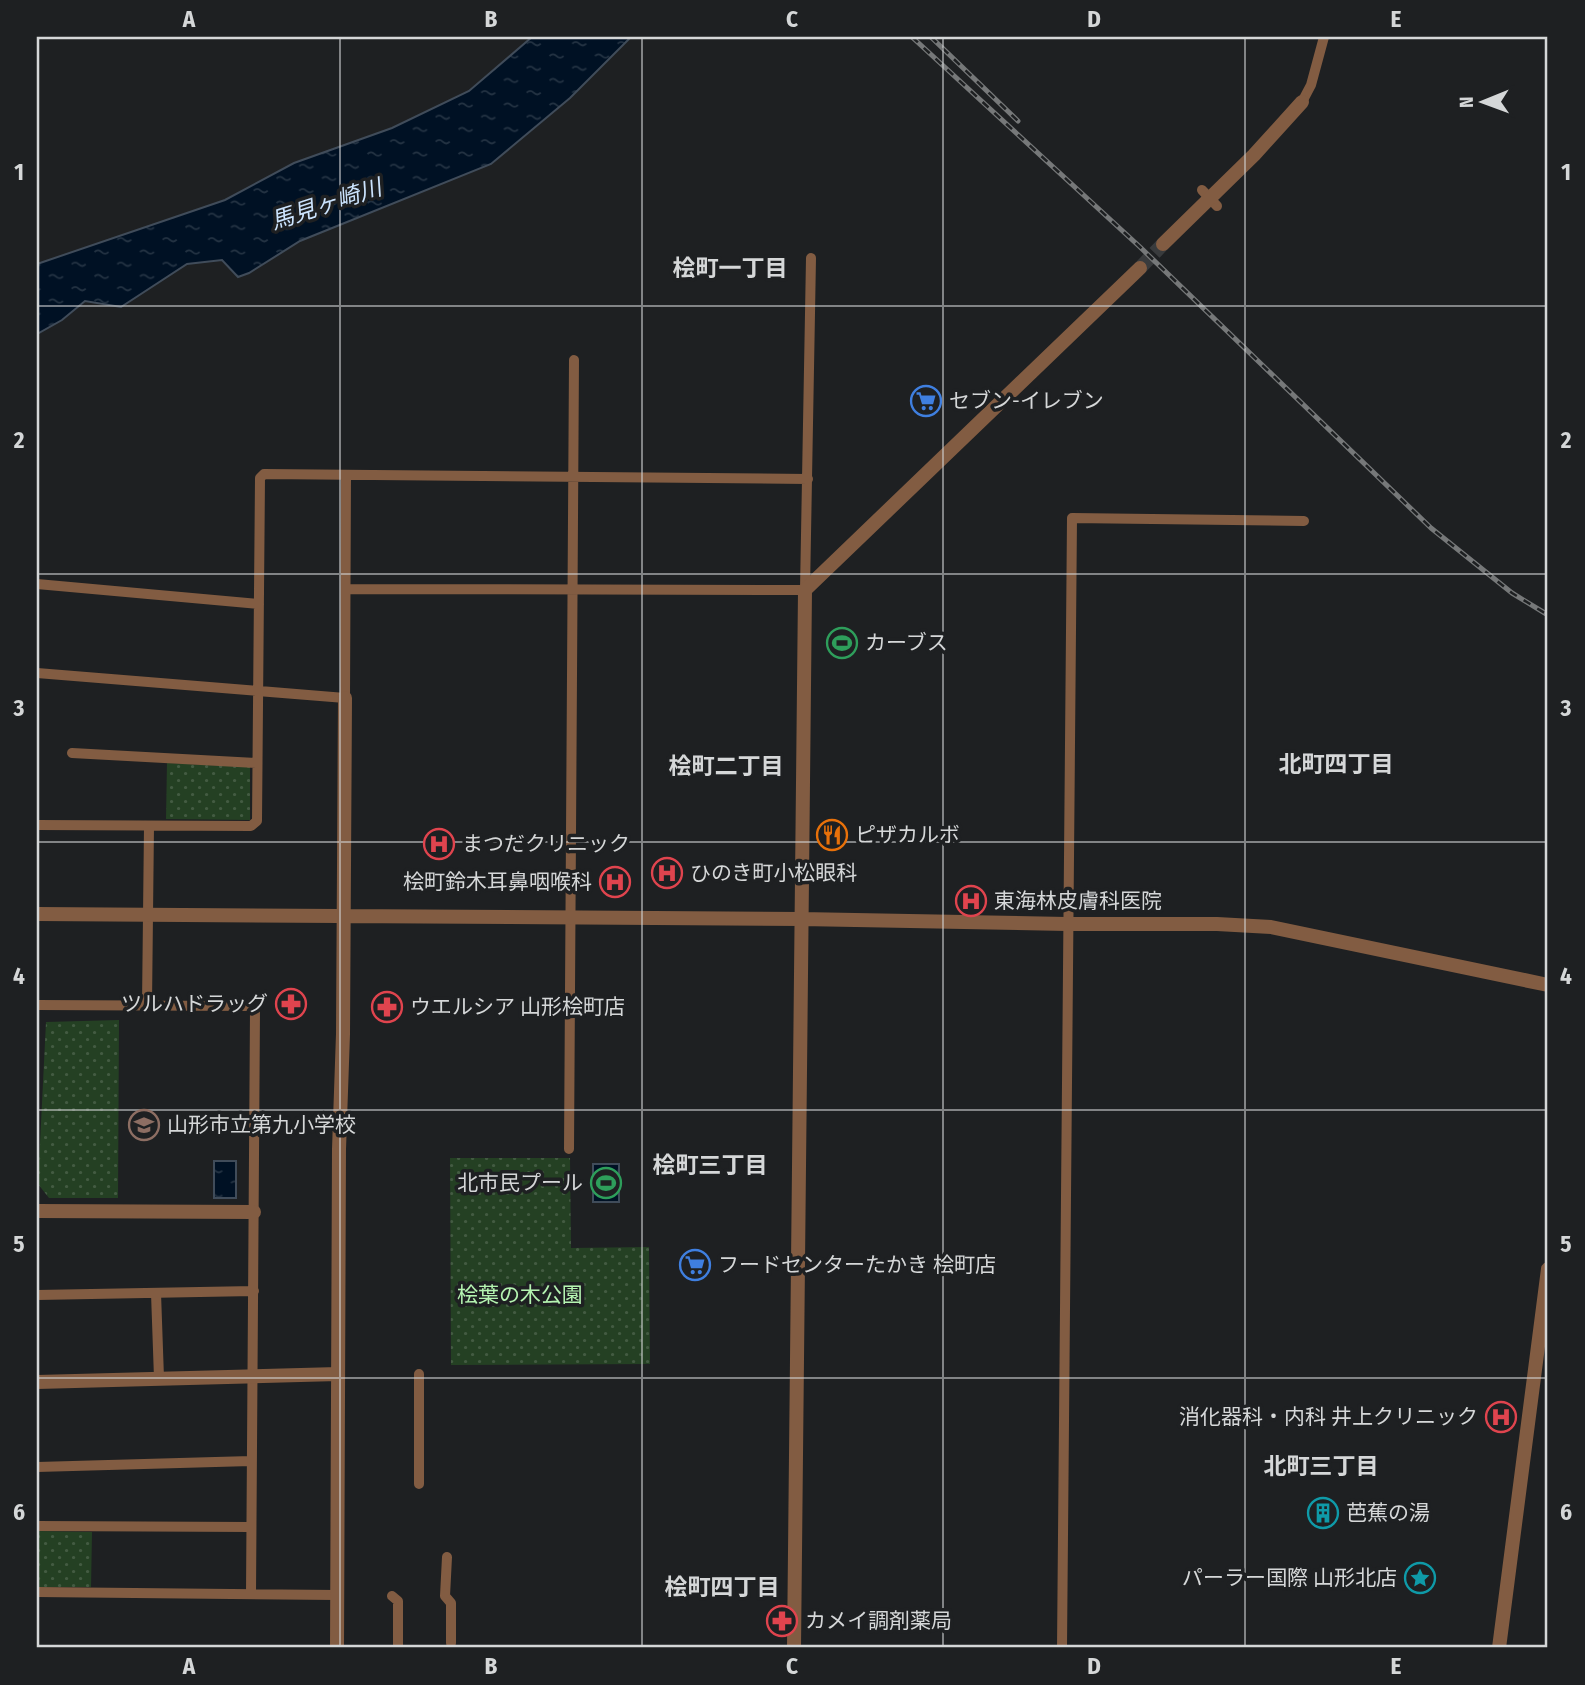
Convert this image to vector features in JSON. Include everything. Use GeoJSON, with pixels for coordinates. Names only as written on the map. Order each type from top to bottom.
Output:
{"type":"FeatureCollection","features":[{"type":"Feature","properties":{"kind":"street"},"geometry":{"type":"LineString","coordinates":[[1163,244],[1254,155],[1302,102],[1311,85],[1324,37]]}},
{"type":"Feature","properties":{"kind":"street"},"geometry":{"type":"LineString","coordinates":[[1202,190],[1217,206]]}},
{"type":"Feature","properties":{"kind":"street"},"geometry":{"type":"LineString","coordinates":[[794,1648],[811,258]]}},
{"type":"Feature","properties":{"kind":"street"},"geometry":{"type":"LineString","coordinates":[[346,589],[805,590],[1140,268]]}},
{"type":"Feature","properties":{"kind":"street"},"geometry":{"type":"LineString","coordinates":[[569,1149],[574,360]]}},
{"type":"Feature","properties":{"kind":"street"},"geometry":{"type":"LineString","coordinates":[[37,825],[251,826],[257,821],[260,478],[264,474],[808,479]]}},
{"type":"Feature","properties":{"kind":"street"},"geometry":{"type":"LineString","coordinates":[[337,1648],[339,1149],[345,916],[346,475]]}},
{"type":"Feature","properties":{"kind":"street"},"geometry":{"type":"LineString","coordinates":[[1062,1648],[1072,518],[1304,521]]}},
{"type":"Feature","properties":{"kind":"street"},"geometry":{"type":"LineString","coordinates":[[37,584],[258,604]]}},
{"type":"Feature","properties":{"kind":"street"},"geometry":{"type":"LineString","coordinates":[[37,673],[345,698]]}},
{"type":"Feature","properties":{"kind":"street"},"geometry":{"type":"LineString","coordinates":[[72,753],[257,763]]}},
{"type":"Feature","properties":{"kind":"street"},"geometry":{"type":"LineString","coordinates":[[147,1004],[149,826]]}},
{"type":"Feature","properties":{"kind":"street"},"geometry":{"type":"LineString","coordinates":[[37,914],[801,919],[1067,924],[1217,923],[1271,927],[1548,985]]}},
{"type":"Feature","properties":{"kind":"street"},"geometry":{"type":"LineString","coordinates":[[37,1005],[251,1006],[256,1010],[251,1594]]}},
{"type":"Feature","properties":{"kind":"street"},"geometry":{"type":"LineString","coordinates":[[37,1211],[254,1212]]}},
{"type":"Feature","properties":{"kind":"street"},"geometry":{"type":"LineString","coordinates":[[1499,1648],[1548,1269]]}},
{"type":"Feature","properties":{"kind":"street"},"geometry":{"type":"LineString","coordinates":[[37,1296],[254,1291]]}},
{"type":"Feature","properties":{"kind":"street"},"geometry":{"type":"LineString","coordinates":[[156,1293],[159,1378]]}},
{"type":"Feature","properties":{"kind":"street"},"geometry":{"type":"LineString","coordinates":[[37,1382],[338,1374]]}},
{"type":"Feature","properties":{"kind":"street"},"geometry":{"type":"LineString","coordinates":[[419,1374],[419,1484]]}},
{"type":"Feature","properties":{"kind":"street"},"geometry":{"type":"LineString","coordinates":[[37,1466],[251,1461]]}},
{"type":"Feature","properties":{"kind":"street"},"geometry":{"type":"LineString","coordinates":[[37,1526],[251,1527]]}},
{"type":"Feature","properties":{"kind":"street"},"geometry":{"type":"LineString","coordinates":[[447,1557],[445,1596],[451,1603],[451,1643]]}},
{"type":"Feature","properties":{"kind":"street"},"geometry":{"type":"LineString","coordinates":[[37,1592],[337,1595]]}},
{"type":"Feature","properties":{"kind":"street"},"geometry":{"type":"LineString","coordinates":[[392,1596],[398,1601],[398,1648]]}},
{"type":"Feature","properties":{"kind":"green space"},"geometry":{"type":"Polygon","coordinates":[[[167,763],[250,767],[250,820],[166,819],[167,763]]]}},
{"type":"Feature","properties":{"kind":"green space"},"geometry":{"type":"Polygon","coordinates":[[[119,1020],[118,1198],[49,1198],[38,1184],[46,1022],[119,1020]]]}},
{"type":"Feature","properties":{"kind":"green space","name":"桧葉の木公園"},"geometry":{"type":"Polygon","coordinates":[[[450,1158],[570,1158],[571,1248],[649,1247],[650,1364],[451,1365],[450,1158]]]}},
{"type":"Feature","properties":{"kind":"green space"},"geometry":{"type":"Polygon","coordinates":[[[37,1531],[92,1532],[91,1587],[37,1587],[37,1531]]]}},
{"type":"Feature","properties":{"kind":"water","name":"馬見ヶ崎川"},"geometry":{"type":"Polygon","coordinates":[[[532,37],[631,37],[570,98],[491,164],[300,241],[249,273],[238,277],[222,260],[187,264],[121,307],[85,301],[62,320],[37,334],[37,264],[225,200],[294,163],[392,128],[469,91],[532,37]]]}},
{"type":"Feature","properties":{"kind":"water"},"geometry":{"type":"Polygon","coordinates":[[[214,1161],[236,1161],[236,1198],[214,1198],[214,1161]]]}},
{"type":"Feature","properties":{"kind":"water","name":"北市民プール"},"geometry":{"type":"Polygon","coordinates":[[[593,1164],[619,1164],[619,1202],[593,1202],[593,1164]]]}},
{"type":"Feature","properties":{"kind":"tunnel"},"geometry":{"type":"LineString","coordinates":[[1140,268],[1163,244]]}},
{"type":"Feature","properties":{"kind":"railway"},"geometry":{"type":"LineString","coordinates":[[912,37],[1140,247],[1431,528],[1512,593],[1548,615]]}},
{"type":"Feature","properties":{"kind":"railway"},"geometry":{"type":"LineString","coordinates":[[931,37],[1018,121]]}},
{"type":"Feature","properties":{"kind":"place","name":"セブン-イレブン"},"geometry":{"type":"Point","coordinates":[926,401]}},
{"type":"Feature","properties":{"kind":"place","name":"カーブス"},"geometry":{"type":"Point","coordinates":[842,643]}},
{"type":"Feature","properties":{"kind":"place","name":"ピザカルボ"},"geometry":{"type":"Point","coordinates":[832,835]}},
{"type":"Feature","properties":{"kind":"place","name":"まつだクリニック"},"geometry":{"type":"Point","coordinates":[439,844]}},
{"type":"Feature","properties":{"kind":"place","name":"ひのき町小松眼科"},"geometry":{"type":"Point","coordinates":[667,873]}},
{"type":"Feature","properties":{"kind":"place","name":"桧町鈴木耳鼻咽喉科"},"geometry":{"type":"Point","coordinates":[615,882]}},
{"type":"Feature","properties":{"kind":"place","name":"東海林皮膚科医院"},"geometry":{"type":"Point","coordinates":[971,901]}},
{"type":"Feature","properties":{"kind":"place","name":"ツルハドラッグ"},"geometry":{"type":"Point","coordinates":[291,1004]}},
{"type":"Feature","properties":{"kind":"place","name":"ウエルシア 山形桧町店"},"geometry":{"type":"Point","coordinates":[387,1007]}},
{"type":"Feature","properties":{"kind":"place","name":"山形市立第九小学校"},"geometry":{"type":"Point","coordinates":[144,1125]}},
{"type":"Feature","properties":{"kind":"place","name":"北市民プール"},"geometry":{"type":"Point","coordinates":[606,1183]}},
{"type":"Feature","properties":{"kind":"place","name":"フードセンターたかき 桧町店"},"geometry":{"type":"Point","coordinates":[695,1265]}},
{"type":"Feature","properties":{"kind":"place","name":"消化器科・内科 井上クリニック"},"geometry":{"type":"Point","coordinates":[1501,1417]}},
{"type":"Feature","properties":{"kind":"place","name":"芭蕉の湯"},"geometry":{"type":"Point","coordinates":[1323,1513]}},
{"type":"Feature","properties":{"kind":"place","name":"パーラー国際 山形北店"},"geometry":{"type":"Point","coordinates":[1420,1578]}},
{"type":"Feature","properties":{"kind":"place","name":"カメイ調剤薬局"},"geometry":{"type":"Point","coordinates":[782,1621]}},
{"type":"Feature","properties":{"kind":"district","name":"桧町一丁目"},"geometry":{"type":"Point","coordinates":[730,268]}},
{"type":"Feature","properties":{"kind":"district","name":"北町四丁目"},"geometry":{"type":"Point","coordinates":[1336,764]}},
{"type":"Feature","properties":{"kind":"district","name":"桧町二丁目"},"geometry":{"type":"Point","coordinates":[726,766]}},
{"type":"Feature","properties":{"kind":"district","name":"桧町三丁目"},"geometry":{"type":"Point","coordinates":[710,1165]}},
{"type":"Feature","properties":{"kind":"district","name":"北町三丁目"},"geometry":{"type":"Point","coordinates":[1321,1466]}},
{"type":"Feature","properties":{"kind":"district","name":"桧町四丁目"},"geometry":{"type":"Point","coordinates":[722,1587]}}]}
